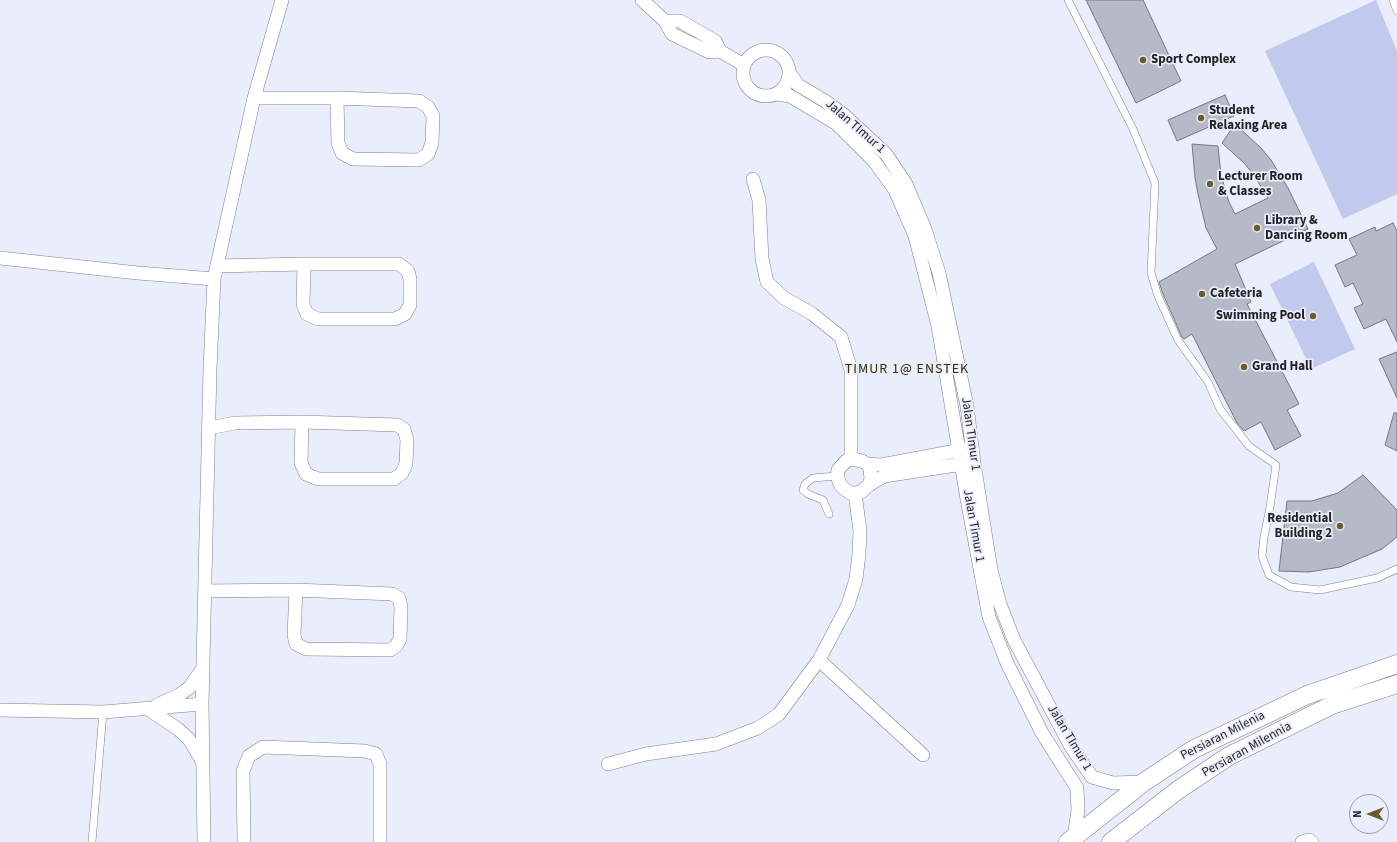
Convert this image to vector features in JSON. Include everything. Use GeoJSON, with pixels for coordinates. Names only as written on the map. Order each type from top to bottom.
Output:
{"type":"FeatureCollection","features":[{"type":"Feature","properties":{"kind":"main road","name":"Persiaran Milenia"},"geometry":{"type":"LineString","coordinates":[[1071,840],[1144,782],[1194,749],[1306,695],[1397,664]]}},
{"type":"Feature","properties":{"kind":"main road","name":"Persiaran Milennia"},"geometry":{"type":"LineString","coordinates":[[1111,842],[1178,790],[1229,756],[1332,705],[1397,684]]}},
{"type":"Feature","properties":{"kind":"street"},"geometry":{"type":"LineString","coordinates":[[204,842],[202,704],[214,279],[254,98],[282,0]]}},
{"type":"Feature","properties":{"kind":"street"},"geometry":{"type":"LineString","coordinates":[[642,0],[665,21],[680,21],[715,41],[720,50],[744,65]]}},
{"type":"Feature","properties":{"kind":"street"},"geometry":{"type":"LineString","coordinates":[[765,50],[774,51],[782,56],[787,63],[789,72],[786,84],[782,90],[769,96],[761,96],[753,93],[744,81],[742,73],[744,65],[749,57],[756,52],[765,50]]}},
{"type":"Feature","properties":{"kind":"street","name":"Jalan TImur 1"},"geometry":{"type":"LineString","coordinates":[[789,72],[798,85],[825,100],[844,115],[886,154],[906,184],[925,229],[939,273],[967,406],[966,449]]}},
{"type":"Feature","properties":{"kind":"street","name":"Jalan Timur 1"},"geometry":{"type":"LineString","coordinates":[[776,94],[790,96],[837,124],[874,161],[895,190],[915,236],[938,326],[966,449],[989,617],[1007,663],[1042,733],[1077,788],[1078,810],[1071,840]]}},
{"type":"Feature","properties":{"kind":"street"},"geometry":{"type":"LineString","coordinates":[[254,98],[337,98],[419,101],[428,107],[433,116],[432,143],[428,154],[419,160],[353,159],[342,153],[338,144],[337,98]]}},
{"type":"Feature","properties":{"kind":"street"},"geometry":{"type":"LineString","coordinates":[[753,179],[759,200],[762,259],[767,282],[784,298],[811,313],[841,337],[851,370],[851,459]]}},
{"type":"Feature","properties":{"kind":"street"},"geometry":{"type":"LineString","coordinates":[[0,258],[138,273],[214,279]]}},
{"type":"Feature","properties":{"kind":"street"},"geometry":{"type":"LineString","coordinates":[[217,266],[304,264],[399,264],[408,271],[410,279],[410,304],[405,314],[395,320],[318,320],[307,314],[302,304],[304,264]]}},
{"type":"Feature","properties":{"kind":"street"},"geometry":{"type":"LineString","coordinates":[[209,428],[234,423],[302,422],[397,425],[404,429],[407,440],[406,464],[402,473],[394,479],[318,479],[306,474],[301,464],[302,422]]}},
{"type":"Feature","properties":{"kind":"street"},"geometry":{"type":"LineString","coordinates":[[966,449],[881,465],[867,464],[857,459],[851,459],[841,465],[837,476],[841,486],[850,492],[855,493],[861,492],[884,476],[968,464]]}},
{"type":"Feature","properties":{"kind":"street"},"geometry":{"type":"LineString","coordinates":[[867,464],[871,474],[869,485]]}},
{"type":"Feature","properties":{"kind":"street","name":"Jalan TImur 1"},"geometry":{"type":"LineString","coordinates":[[968,464],[1000,604],[1014,640],[1070,745],[1092,777],[1113,784],[1144,782]]}},
{"type":"Feature","properties":{"kind":"street"},"geometry":{"type":"LineString","coordinates":[[608,764],[646,754],[716,744],[758,728],[779,714],[819,660],[848,605],[856,579],[860,530],[855,493]]}},
{"type":"Feature","properties":{"kind":"street"},"geometry":{"type":"LineString","coordinates":[[205,591],[296,590],[392,594],[398,598],[401,607],[400,640],[396,646],[390,650],[306,649],[296,644],[294,635],[296,590]]}},
{"type":"Feature","properties":{"kind":"street"},"geometry":{"type":"LineString","coordinates":[[819,660],[923,755]]}},
{"type":"Feature","properties":{"kind":"street"},"geometry":{"type":"LineString","coordinates":[[148,709],[179,695],[189,688],[203,668]]}},
{"type":"Feature","properties":{"kind":"street"},"geometry":{"type":"LineString","coordinates":[[0,710],[103,712],[202,704]]}},
{"type":"Feature","properties":{"kind":"street"},"geometry":{"type":"LineString","coordinates":[[148,709],[178,729],[189,739],[203,763]]}},
{"type":"Feature","properties":{"kind":"street"},"geometry":{"type":"LineString","coordinates":[[244,842],[243,771],[249,756],[263,746],[365,751],[376,754],[380,764],[380,842]]}},
{"type":"Feature","properties":{"kind":"street"},"geometry":{"type":"LineString","coordinates":[[1302,842],[1309,840],[1312,842]]}},
{"type":"Feature","properties":{"kind":"lane"},"geometry":{"type":"LineString","coordinates":[[1068,0],[1133,129],[1155,183],[1151,273],[1158,296],[1178,340],[1208,382],[1220,409],[1249,446],[1276,465],[1262,556],[1269,575],[1291,587],[1320,590],[1377,578],[1397,569]]}},
{"type":"Feature","properties":{"kind":"lane"},"geometry":{"type":"LineString","coordinates":[[1393,0],[1397,11]]}},
{"type":"Feature","properties":{"kind":"lane"},"geometry":{"type":"LineString","coordinates":[[829,514],[823,500],[808,494],[803,490],[805,484],[813,478],[837,476]]}},
{"type":"Feature","properties":{"kind":"lane"},"geometry":{"type":"LineString","coordinates":[[92,842],[103,712]]}},
{"type":"Feature","properties":{"kind":"shaded area"},"geometry":{"type":"Polygon","coordinates":[[[1376,0],[1397,51],[1397,194],[1343,219],[1265,51],[1376,0]]]}},
{"type":"Feature","properties":{"kind":"shaded area","name":"Swimming Pool"},"geometry":{"type":"Polygon","coordinates":[[[1314,262],[1355,349],[1311,369],[1270,284],[1314,262]]]}},
{"type":"Feature","properties":{"kind":"building","name":"Sport Complex"},"geometry":{"type":"Polygon","coordinates":[[[1086,0],[1143,0],[1181,81],[1136,103],[1086,0]]]}},
{"type":"Feature","properties":{"kind":"building","name":"Student Relaxing Area"},"geometry":{"type":"Polygon","coordinates":[[[1225,95],[1234,116],[1177,141],[1168,120],[1225,95]]]}},
{"type":"Feature","properties":{"kind":"building"},"geometry":{"type":"Polygon","coordinates":[[[1235,124],[1261,148],[1271,160],[1288,188],[1308,229],[1235,264],[1251,302],[1247,304],[1299,404],[1287,410],[1301,436],[1275,450],[1261,422],[1244,431],[1237,423],[1192,334],[1184,339],[1182,337],[1159,282],[1217,249],[1206,228],[1195,178],[1192,144],[1218,146],[1221,175],[1229,202],[1235,214],[1268,198],[1253,174],[1244,163],[1222,143],[1235,124]]]}},
{"type":"Feature","properties":{"kind":"building"},"geometry":{"type":"Polygon","coordinates":[[[1393,223],[1397,231],[1397,342],[1386,319],[1364,329],[1354,308],[1363,304],[1353,283],[1345,287],[1335,265],[1357,255],[1349,239],[1375,227],[1376,231],[1393,223]]]}},
{"type":"Feature","properties":{"kind":"building"},"geometry":{"type":"Polygon","coordinates":[[[1397,352],[1397,398],[1379,359],[1397,352]]]}},
{"type":"Feature","properties":{"kind":"building"},"geometry":{"type":"Polygon","coordinates":[[[1394,413],[1397,413],[1397,451],[1385,445],[1394,413]]]}},
{"type":"Feature","properties":{"kind":"building","name":"Residential Building 2"},"geometry":{"type":"Polygon","coordinates":[[[1363,475],[1397,510],[1397,537],[1382,549],[1340,567],[1309,572],[1279,571],[1287,501],[1312,501],[1338,493],[1363,475]]]}},
{"type":"Feature","properties":{"kind":"place","name":"Sport Complex"},"geometry":{"type":"Point","coordinates":[1143,60]}},
{"type":"Feature","properties":{"kind":"place","name":"Student Relaxing Area"},"geometry":{"type":"Point","coordinates":[1201,118]}},
{"type":"Feature","properties":{"kind":"place","name":"Lecturer Room & Classes"},"geometry":{"type":"Point","coordinates":[1210,184]}},
{"type":"Feature","properties":{"kind":"place","name":"Library & Dancing Room"},"geometry":{"type":"Point","coordinates":[1257,228]}},
{"type":"Feature","properties":{"kind":"place","name":"Cafeteria"},"geometry":{"type":"Point","coordinates":[1202,294]}},
{"type":"Feature","properties":{"kind":"place","name":"Swimming Pool"},"geometry":{"type":"Point","coordinates":[1313,316]}},
{"type":"Feature","properties":{"kind":"place","name":"Grand Hall"},"geometry":{"type":"Point","coordinates":[1244,367]}},
{"type":"Feature","properties":{"kind":"place","name":"Residential Building 2"},"geometry":{"type":"Point","coordinates":[1340,526]}},
{"type":"Feature","properties":{"kind":"district","name":"TIMUR 1@ ENSTEK"},"geometry":{"type":"Point","coordinates":[907,370]}}]}
